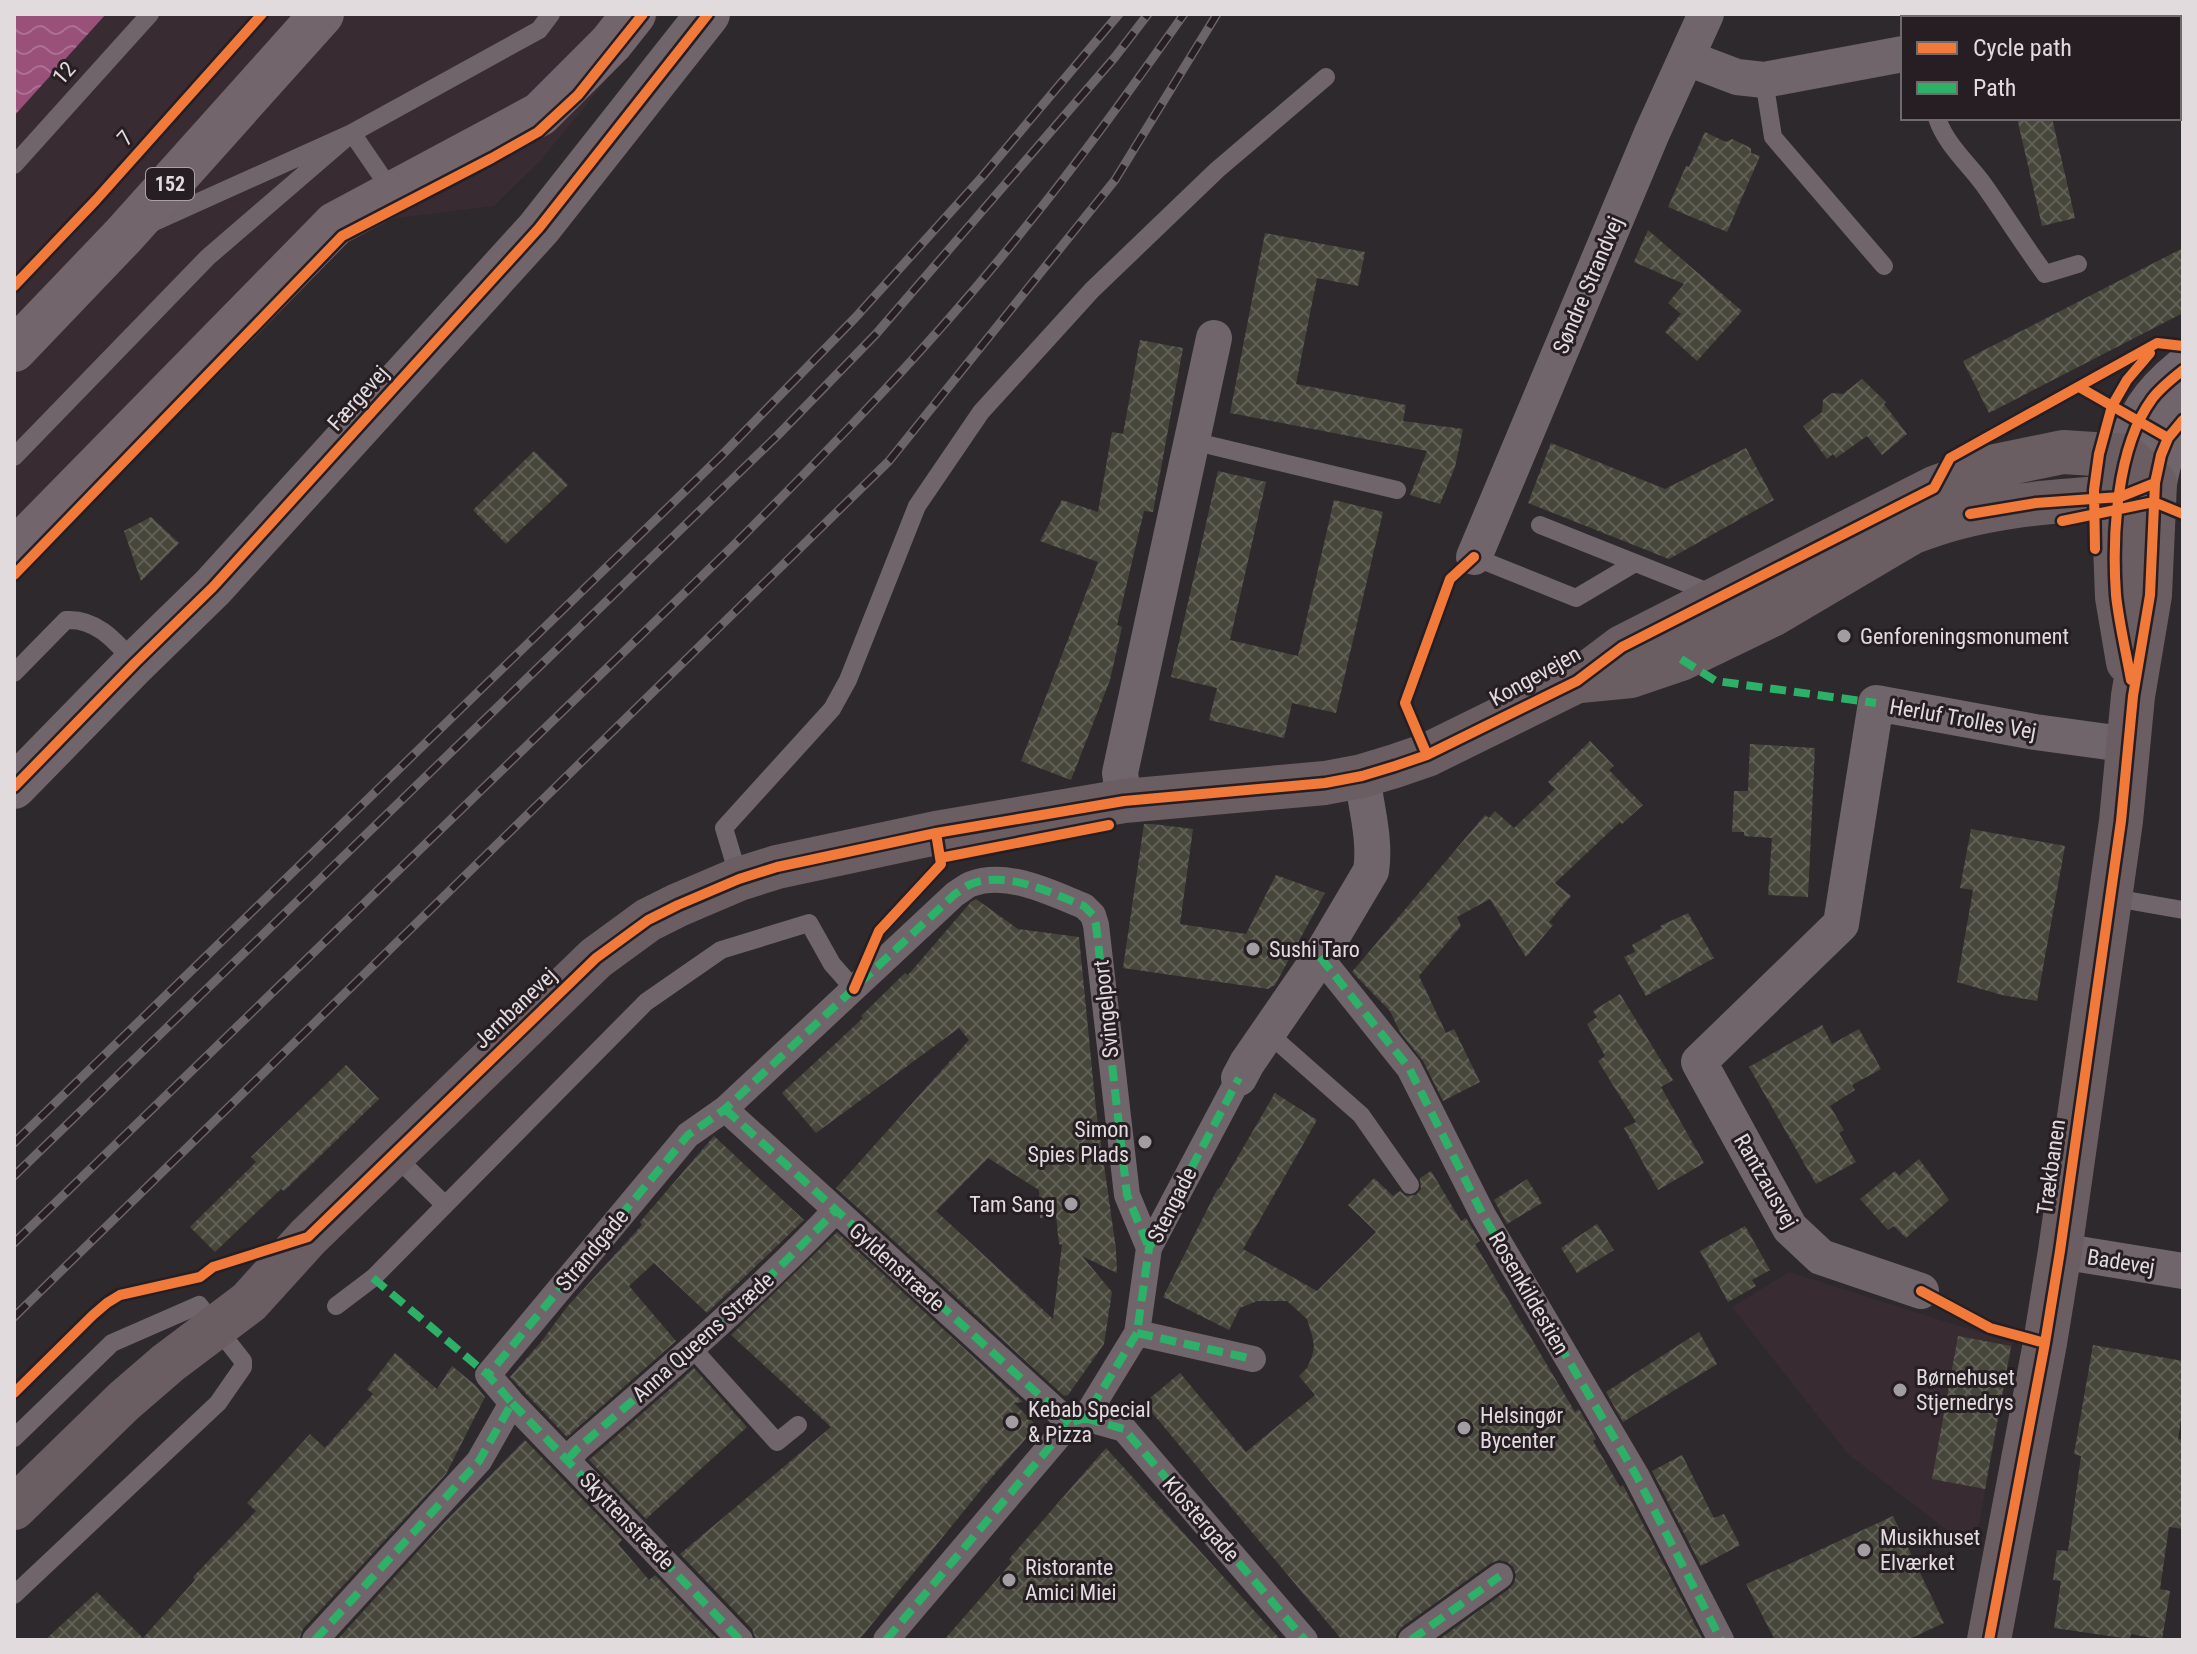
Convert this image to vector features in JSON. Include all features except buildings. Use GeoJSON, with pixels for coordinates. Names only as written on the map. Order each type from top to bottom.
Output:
{"type":"FeatureCollection","features":[{"type":"Feature","properties":{"kind":"main road","name":"152"},"geometry":{"type":"LineString","coordinates":[[14,350],[124,235],[322,14]]}},
{"type":"Feature","properties":{"kind":"main road"},"geometry":{"type":"LineString","coordinates":[[14,551],[335,224],[540,114],[611,43],[634,14]]}},
{"type":"Feature","properties":{"kind":"main road","name":"Kongevejen"},"geometry":{"type":"LineString","coordinates":[[1124,801],[1288,787],[1362,776],[1427,755],[1577,681],[1622,647],[1934,488],[1995,466],[2063,452],[2133,479]]}},
{"type":"Feature","properties":{"kind":"main road","name":"Kongevejen"},"geometry":{"type":"LineString","coordinates":[[1577,681],[1631,676],[1681,659],[1772,615],[1911,533],[1935,523],[2133,479]]}},
{"type":"Feature","properties":{"kind":"main road","name":"Trækbanen"},"geometry":{"type":"LineString","coordinates":[[1989,1640],[2060,1251],[2130,745],[2133,696],[2150,595],[2133,479]]}},
{"type":"Feature","properties":{"kind":"main road","name":"Jernbanevej"},"geometry":{"type":"LineString","coordinates":[[14,1466],[129,1356],[207,1316],[249,1302],[308,1237],[596,958],[648,920],[739,879],[802,862],[936,833],[1124,801]]}},
{"type":"Feature","properties":{"kind":"main road","name":"Jernbanevej"},"geometry":{"type":"LineString","coordinates":[[14,1508],[207,1316]]}},
{"type":"Feature","properties":{"kind":"street","name":"Færgevej"},"geometry":{"type":"LineString","coordinates":[[14,787],[213,587],[539,228],[708,14]]}},
{"type":"Feature","properties":{"kind":"street","name":"Søndre Strandvej"},"geometry":{"type":"LineString","coordinates":[[1474,557],[1652,133],[1706,14]]}},
{"type":"Feature","properties":{"kind":"street"},"geometry":{"type":"LineString","coordinates":[[1687,58],[1737,77],[1764,80],[1901,54]]}},
{"type":"Feature","properties":{"kind":"street"},"geometry":{"type":"LineString","coordinates":[[1124,801],[1120,773],[1214,338]]}},
{"type":"Feature","properties":{"kind":"street"},"geometry":{"type":"LineString","coordinates":[[2133,479],[2142,415],[2153,398],[2183,370]]}},
{"type":"Feature","properties":{"kind":"street"},"geometry":{"type":"LineString","coordinates":[[2133,479],[2164,447],[2183,420]]}},
{"type":"Feature","properties":{"kind":"street","name":"Herluf Trolles Vej"},"geometry":{"type":"LineString","coordinates":[[1841,924],[1876,703],[2130,745]]}},
{"type":"Feature","properties":{"kind":"street","name":"Stengade"},"geometry":{"type":"LineString","coordinates":[[886,1640],[1078,1421],[1137,1333],[1149,1248],[1239,1078],[1320,957],[1371,871],[1373,860],[1362,776]]}},
{"type":"Feature","properties":{"kind":"street","name":"Svingelport"},"geometry":{"type":"LineString","coordinates":[[955,894],[970,884],[987,880],[1014,881],[1084,906],[1093,915],[1103,977],[1127,1195],[1149,1248]]}},
{"type":"Feature","properties":{"kind":"street","name":"Strandgade"},"geometry":{"type":"LineString","coordinates":[[512,1403],[488,1375],[688,1135],[725,1109],[955,894]]}},
{"type":"Feature","properties":{"kind":"street","name":"Rantzausvej"},"geometry":{"type":"LineString","coordinates":[[1841,924],[1699,1062],[1790,1228],[1821,1257],[1921,1291]]}},
{"type":"Feature","properties":{"kind":"street","name":"Rosenkildestien"},"geometry":{"type":"LineString","coordinates":[[1320,957],[1409,1068],[1483,1215],[1636,1475],[1721,1640]]}},
{"type":"Feature","properties":{"kind":"street","name":"Gyldenstræde"},"geometry":{"type":"LineString","coordinates":[[725,1109],[889,1259],[1078,1421]]}},
{"type":"Feature","properties":{"kind":"street","name":"Anna Queens Stræde"},"geometry":{"type":"LineString","coordinates":[[568,1459],[693,1349],[786,1262],[835,1211]]}},
{"type":"Feature","properties":{"kind":"street","name":"Badevej"},"geometry":{"type":"LineString","coordinates":[[2060,1251],[2183,1271]]}},
{"type":"Feature","properties":{"kind":"street"},"geometry":{"type":"LineString","coordinates":[[1137,1333],[1253,1359]]}},
{"type":"Feature","properties":{"kind":"street"},"geometry":{"type":"LineString","coordinates":[[315,1640],[479,1461],[512,1403]]}},
{"type":"Feature","properties":{"kind":"street","name":"Skyttenstræde"},"geometry":{"type":"LineString","coordinates":[[512,1403],[740,1640]]}},
{"type":"Feature","properties":{"kind":"street","name":"Klostergade"},"geometry":{"type":"LineString","coordinates":[[1078,1421],[1124,1429],[1305,1640]]}},
{"type":"Feature","properties":{"kind":"street"},"geometry":{"type":"LineString","coordinates":[[1411,1640],[1500,1576]]}},
{"type":"Feature","properties":{"kind":"lane","name":"12"},"geometry":{"type":"LineString","coordinates":[[14,165],[150,14]]}},
{"type":"Feature","properties":{"kind":"lane"},"geometry":{"type":"LineString","coordinates":[[124,235],[352,133],[539,30],[551,14]]}},
{"type":"Feature","properties":{"kind":"lane"},"geometry":{"type":"LineString","coordinates":[[739,879],[724,828],[832,709],[848,680],[917,506],[981,412],[1092,290],[1217,170],[1326,77]]}},
{"type":"Feature","properties":{"kind":"lane"},"geometry":{"type":"LineString","coordinates":[[1764,80],[1773,137],[1884,266]]}},
{"type":"Feature","properties":{"kind":"lane"},"geometry":{"type":"LineString","coordinates":[[1938,120],[1953,147],[1983,183],[2045,274],[2078,264]]}},
{"type":"Feature","properties":{"kind":"lane"},"geometry":{"type":"LineString","coordinates":[[352,133],[393,193]]}},
{"type":"Feature","properties":{"kind":"lane"},"geometry":{"type":"LineString","coordinates":[[14,457],[208,257],[352,133]]}},
{"type":"Feature","properties":{"kind":"lane"},"geometry":{"type":"LineString","coordinates":[[1192,441],[1397,490]]}},
{"type":"Feature","properties":{"kind":"lane"},"geometry":{"type":"LineString","coordinates":[[1540,525],[1720,597]]}},
{"type":"Feature","properties":{"kind":"lane"},"geometry":{"type":"LineString","coordinates":[[1474,557],[1576,598],[1635,563]]}},
{"type":"Feature","properties":{"kind":"lane"},"geometry":{"type":"LineString","coordinates":[[14,673],[66,620],[77,619],[94,625],[112,638],[135,663]]}},
{"type":"Feature","properties":{"kind":"lane"},"geometry":{"type":"LineString","coordinates":[[2109,897],[2183,910]]}},
{"type":"Feature","properties":{"kind":"lane"},"geometry":{"type":"LineString","coordinates":[[336,1306],[373,1278],[646,1002],[721,950],[809,923],[832,964],[854,989]]}},
{"type":"Feature","properties":{"kind":"lane"},"geometry":{"type":"LineString","coordinates":[[1268,1033],[1361,1115],[1410,1185]]}},
{"type":"Feature","properties":{"kind":"lane"},"geometry":{"type":"LineString","coordinates":[[393,1154],[444,1204]]}},
{"type":"Feature","properties":{"kind":"lane"},"geometry":{"type":"LineString","coordinates":[[14,1438],[112,1343],[207,1316],[243,1361],[243,1367],[218,1403],[14,1595]]}},
{"type":"Feature","properties":{"kind":"lane"},"geometry":{"type":"LineString","coordinates":[[693,1349],[777,1442],[798,1425]]}},
{"type":"Feature","properties":{"kind":"shaded area"},"geometry":{"type":"Polygon","coordinates":[[[95,14],[661,14],[541,160],[494,206],[302,230],[14,525],[14,102],[95,14]]]}},
{"type":"Feature","properties":{"kind":"shaded area","name":"Børnehuset Stjernedrys"},"geometry":{"type":"Polygon","coordinates":[[[1789,1272],[2013,1343],[1974,1551],[1848,1454],[1732,1307],[1789,1272]]]}},
{"type":"Feature","properties":{"kind":"water"},"geometry":{"type":"Polygon","coordinates":[[[14,14],[106,14],[14,116],[14,14]]]}},
{"type":"Feature","properties":{"kind":"railway"},"geometry":{"type":"LineString","coordinates":[[14,1143],[721,456],[855,318],[982,177],[1119,14]]}},
{"type":"Feature","properties":{"kind":"railway"},"geometry":{"type":"LineString","coordinates":[[14,1176],[778,435],[876,334],[1115,57],[1148,14]]}},
{"type":"Feature","properties":{"kind":"railway"},"geometry":{"type":"LineString","coordinates":[[14,1243],[732,547],[847,430],[922,350],[1028,224],[1184,14]]}},
{"type":"Feature","properties":{"kind":"railway"},"geometry":{"type":"LineString","coordinates":[[14,1317],[889,461],[1115,180],[1217,14]]}},
{"type":"Feature","properties":{"kind":"marked path"},"geometry":{"type":"LineString","coordinates":[[1681,659],[1716,681],[1876,703]]}},
{"type":"Feature","properties":{"kind":"marked path"},"geometry":{"type":"LineString","coordinates":[[315,1640],[479,1461],[512,1403],[488,1375],[688,1135],[725,1109],[955,894],[969,885],[985,880],[1014,881],[1084,906],[1093,915],[1127,1195],[1149,1248]]}},
{"type":"Feature","properties":{"kind":"marked path"},"geometry":{"type":"LineString","coordinates":[[1320,957],[1409,1068],[1483,1215],[1636,1475],[1721,1640]]}},
{"type":"Feature","properties":{"kind":"marked path"},"geometry":{"type":"LineString","coordinates":[[886,1640],[1070,1423],[1085,1418],[1137,1333],[1149,1248],[1239,1078]]}},
{"type":"Feature","properties":{"kind":"marked path"},"geometry":{"type":"LineString","coordinates":[[725,1109],[1070,1423]]}},
{"type":"Feature","properties":{"kind":"marked path"},"geometry":{"type":"LineString","coordinates":[[568,1459],[741,1303],[835,1211]]}},
{"type":"Feature","properties":{"kind":"marked path"},"geometry":{"type":"LineString","coordinates":[[373,1278],[488,1375]]}},
{"type":"Feature","properties":{"kind":"marked path"},"geometry":{"type":"LineString","coordinates":[[1137,1333],[1253,1359]]}},
{"type":"Feature","properties":{"kind":"marked path"},"geometry":{"type":"LineString","coordinates":[[512,1403],[740,1640]]}},
{"type":"Feature","properties":{"kind":"marked path"},"geometry":{"type":"LineString","coordinates":[[1085,1418],[1124,1429],[1305,1640]]}},
{"type":"Feature","properties":{"kind":"marked path"},"geometry":{"type":"LineString","coordinates":[[1411,1640],[1500,1576]]}},
{"type":"Feature","properties":{"kind":"cycle path","name":"7"},"geometry":{"type":"LineString","coordinates":[[14,286],[96,200],[262,14]]}},
{"type":"Feature","properties":{"kind":"cycle path"},"geometry":{"type":"LineString","coordinates":[[14,575],[342,236],[538,132],[578,95],[643,14]]}},
{"type":"Feature","properties":{"kind":"cycle path"},"geometry":{"type":"LineString","coordinates":[[14,787],[213,587],[539,228],[708,14]]}},
{"type":"Feature","properties":{"kind":"cycle path"},"geometry":{"type":"LineString","coordinates":[[14,1393],[93,1315],[120,1295],[200,1277],[213,1267],[308,1237],[596,958],[648,920],[678,905],[739,879],[777,867],[936,833],[1124,801],[1325,783],[1362,776],[1427,755],[1577,681],[1622,647],[1934,488],[1950,458],[2157,343],[2183,346]]}},
{"type":"Feature","properties":{"kind":"cycle path"},"geometry":{"type":"LineString","coordinates":[[2095,549],[2094,490],[2099,454],[2112,406],[2127,380],[2150,353]]}},
{"type":"Feature","properties":{"kind":"cycle path"},"geometry":{"type":"LineString","coordinates":[[2131,680],[2116,595],[2115,547],[2119,494],[2124,467],[2140,419],[2155,395],[2183,370]]}},
{"type":"Feature","properties":{"kind":"cycle path"},"geometry":{"type":"LineString","coordinates":[[2079,387],[2168,438]]}},
{"type":"Feature","properties":{"kind":"cycle path"},"geometry":{"type":"LineString","coordinates":[[1989,1640],[2060,1251],[2121,821],[2133,696],[2150,595],[2155,483],[2168,438],[2183,420]]}},
{"type":"Feature","properties":{"kind":"cycle path"},"geometry":{"type":"LineString","coordinates":[[1970,514],[2036,503],[2120,497],[2155,483]]}},
{"type":"Feature","properties":{"kind":"cycle path"},"geometry":{"type":"LineString","coordinates":[[2062,521],[2154,502],[2183,514]]}},
{"type":"Feature","properties":{"kind":"cycle path"},"geometry":{"type":"LineString","coordinates":[[1427,755],[1405,703],[1450,579],[1474,557]]}},
{"type":"Feature","properties":{"kind":"cycle path"},"geometry":{"type":"LineString","coordinates":[[940,858],[1109,825]]}},
{"type":"Feature","properties":{"kind":"cycle path"},"geometry":{"type":"LineString","coordinates":[[854,989],[879,931],[941,864],[936,833]]}},
{"type":"Feature","properties":{"kind":"cycle path"},"geometry":{"type":"LineString","coordinates":[[1921,1291],[1990,1328],[2045,1343]]}},
{"type":"Feature","properties":{"kind":"place","name":"Genforeningsmonument"},"geometry":{"type":"Point","coordinates":[1844,636]}},
{"type":"Feature","properties":{"kind":"place","name":"Sushi Taro"},"geometry":{"type":"Point","coordinates":[1253,949]}},
{"type":"Feature","properties":{"kind":"place","name":"Simon Spies Plads"},"geometry":{"type":"Point","coordinates":[1145,1142]}},
{"type":"Feature","properties":{"kind":"place","name":"Tam Sang"},"geometry":{"type":"Point","coordinates":[1071,1204]}},
{"type":"Feature","properties":{"kind":"place","name":"Børnehuset Stjernedrys"},"geometry":{"type":"Point","coordinates":[1900,1390]}},
{"type":"Feature","properties":{"kind":"place","name":"Kebab Special & Pizza"},"geometry":{"type":"Point","coordinates":[1012,1422]}},
{"type":"Feature","properties":{"kind":"place","name":"Helsingør Bycenter"},"geometry":{"type":"Point","coordinates":[1464,1428]}},
{"type":"Feature","properties":{"kind":"place","name":"Musikhuset Elværket"},"geometry":{"type":"Point","coordinates":[1864,1550]}},
{"type":"Feature","properties":{"kind":"place","name":"Ristorante Amici Miei"},"geometry":{"type":"Point","coordinates":[1009,1580]}}]}
